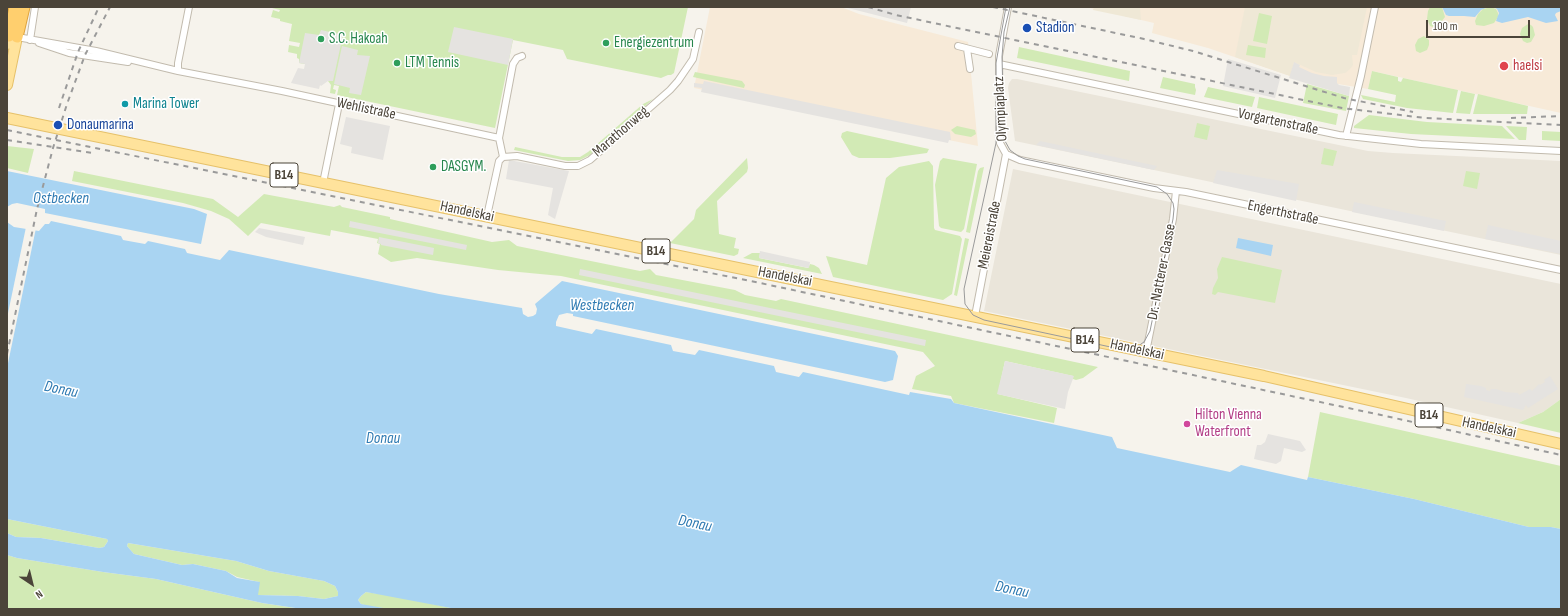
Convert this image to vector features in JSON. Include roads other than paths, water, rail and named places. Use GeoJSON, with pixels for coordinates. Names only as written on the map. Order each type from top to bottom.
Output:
{"type":"FeatureCollection","features":[{"type":"Feature","properties":{"kind":"highway"},"geometry":{"type":"LineString","coordinates":[[11,39],[15,7]]}},
{"type":"Feature","properties":{"kind":"highway"},"geometry":{"type":"LineString","coordinates":[[11,39],[24,7]]}},
{"type":"Feature","properties":{"kind":"main road"},"geometry":{"type":"LineString","coordinates":[[7,85],[11,39]]}},
{"type":"Feature","properties":{"kind":"main road","name":"Handelskai"},"geometry":{"type":"LineString","coordinates":[[7,118],[1264,376],[1561,444]]}},
{"type":"Feature","properties":{"kind":"street"},"geometry":{"type":"LineString","coordinates":[[30,40],[35,7]]}},
{"type":"Feature","properties":{"kind":"street"},"geometry":{"type":"LineString","coordinates":[[178,71],[178,63],[189,7]]}},
{"type":"Feature","properties":{"kind":"street"},"geometry":{"type":"LineString","coordinates":[[999,64],[999,52],[1008,7]]}},
{"type":"Feature","properties":{"kind":"street"},"geometry":{"type":"LineString","coordinates":[[1346,136],[1361,76],[1375,7]]}},
{"type":"Feature","properties":{"kind":"street","name":"Marathonweg"},"geometry":{"type":"LineString","coordinates":[[503,157],[517,156],[565,166],[578,166],[590,160],[670,90],[678,81],[693,59],[699,32]]}},
{"type":"Feature","properties":{"kind":"street","name":"Wehlistraße"},"geometry":{"type":"LineString","coordinates":[[11,39],[30,40],[96,51],[178,71],[499,138]]}},
{"type":"Feature","properties":{"kind":"street"},"geometry":{"type":"LineString","coordinates":[[958,46],[989,54]]}},
{"type":"Feature","properties":{"kind":"street","name":"Olympiaplatz"},"geometry":{"type":"LineString","coordinates":[[967,49],[970,69]]}},
{"type":"Feature","properties":{"kind":"street"},"geometry":{"type":"LineString","coordinates":[[487,216],[497,166],[503,157],[499,138],[513,64],[517,58],[522,56]]}},
{"type":"Feature","properties":{"kind":"street","name":"Vorgartenstraße"},"geometry":{"type":"LineString","coordinates":[[999,64],[1346,136],[1421,144],[1561,151]]}},
{"type":"Feature","properties":{"kind":"street","name":"Olympiaplatz"},"geometry":{"type":"LineString","coordinates":[[999,64],[1000,144],[1006,154]]}},
{"type":"Feature","properties":{"kind":"street"},"geometry":{"type":"LineString","coordinates":[[323,183],[339,104]]}},
{"type":"Feature","properties":{"kind":"street","name":"Engerthstraße"},"geometry":{"type":"LineString","coordinates":[[1006,154],[1020,160],[1561,270]]}},
{"type":"Feature","properties":{"kind":"street","name":"Meiereistraße"},"geometry":{"type":"LineString","coordinates":[[975,316],[1006,154]]}},
{"type":"Feature","properties":{"kind":"street","name":"Dr.-Natterer-Gasse"},"geometry":{"type":"LineString","coordinates":[[1146,352],[1173,219],[1176,191]]}},
{"type":"Feature","properties":{"kind":"water"},"geometry":{"type":"Polygon","coordinates":[[[1442,7],[1488,7],[1481,10],[1475,17],[1449,16],[1446,15],[1442,7]]]}},
{"type":"Feature","properties":{"kind":"water"},"geometry":{"type":"Polygon","coordinates":[[[1493,7],[1561,7],[1561,11],[1555,15],[1558,21],[1546,23],[1528,17],[1502,23],[1496,21],[1499,13],[1497,9],[1493,7]]]}},
{"type":"Feature","properties":{"kind":"water","name":"Ostbecken"},"geometry":{"type":"Polygon","coordinates":[[[7,171],[194,209],[207,214],[201,244],[45,213],[45,209],[17,203],[7,207],[7,171]]]}},
{"type":"Feature","properties":{"kind":"water","name":"Donau"},"geometry":{"type":"Polygon","coordinates":[[[51,221],[121,236],[123,240],[145,244],[148,241],[185,249],[187,253],[220,260],[229,250],[439,294],[522,308],[523,314],[528,317],[536,314],[537,309],[535,304],[562,281],[895,351],[898,356],[893,380],[885,382],[573,316],[573,314],[567,313],[559,315],[556,322],[556,326],[592,334],[596,329],[671,345],[673,351],[695,355],[699,350],[774,366],[776,372],[799,377],[803,372],[909,395],[910,392],[951,399],[954,403],[1112,437],[1117,448],[1230,472],[1241,465],[1307,480],[1308,477],[1414,499],[1529,527],[1551,527],[1561,529],[1561,609],[456,609],[366,592],[358,600],[361,604],[389,609],[302,609],[262,603],[156,579],[17,558],[7,555],[7,533],[16,537],[41,538],[99,548],[104,547],[108,541],[107,539],[7,519],[7,222],[14,227],[39,231],[45,224],[49,224],[51,221]],[[128,543],[127,546],[134,554],[182,565],[193,564],[226,571],[237,578],[260,582],[258,595],[298,596],[324,599],[338,596],[335,586],[324,581],[269,571],[236,561],[128,543]]]}},
{"type":"Feature","properties":{"kind":"water"},"geometry":{"type":"Polygon","coordinates":[[[1238,238],[1273,245],[1271,256],[1236,248],[1238,238]]]}},
{"type":"Feature","properties":{"kind":"tram line"},"geometry":{"type":"LineString","coordinates":[[1006,7],[996,63],[996,143],[964,289],[965,304],[973,315],[984,320],[1120,349],[1135,348],[1144,342],[1150,331],[1173,219],[1173,203],[1167,194],[1157,187],[1025,159],[1010,150],[1005,141],[1004,133],[1002,57],[1004,32],[1010,7]]}},
{"type":"Feature","properties":{"kind":"railway"},"geometry":{"type":"LineString","coordinates":[[59,108],[78,52],[99,7]]}},
{"type":"Feature","properties":{"kind":"railway"},"geometry":{"type":"LineString","coordinates":[[7,354],[37,209],[53,148],[85,55],[110,7]]}},
{"type":"Feature","properties":{"kind":"railway"},"geometry":{"type":"LineString","coordinates":[[868,7],[896,15],[957,28],[1342,108],[1425,118],[1561,125]]}},
{"type":"Feature","properties":{"kind":"railway"},"geometry":{"type":"LineString","coordinates":[[993,7],[1193,51],[1344,98],[1413,112]]}},
{"type":"Feature","properties":{"kind":"railway"},"geometry":{"type":"LineString","coordinates":[[1511,118],[1561,116]]}},
{"type":"Feature","properties":{"kind":"railway"},"geometry":{"type":"LineString","coordinates":[[7,130],[760,283],[1381,415],[1561,455]]}},
{"type":"Feature","properties":{"kind":"railway"},"geometry":{"type":"LineString","coordinates":[[7,140],[92,153]]}},
{"type":"Feature","properties":{"kind":"place","name":"Stadion"},"geometry":{"type":"Point","coordinates":[1027,28]}},
{"type":"Feature","properties":{"kind":"place","name":"S.C. Hakoah"},"geometry":{"type":"Point","coordinates":[321,39]}},
{"type":"Feature","properties":{"kind":"place","name":"Energiezentrum"},"geometry":{"type":"Point","coordinates":[606,43]}},
{"type":"Feature","properties":{"kind":"place","name":"LTM Tennis"},"geometry":{"type":"Point","coordinates":[397,63]}},
{"type":"Feature","properties":{"kind":"place","name":"haelsi"},"geometry":{"type":"Point","coordinates":[1504,66]}},
{"type":"Feature","properties":{"kind":"place","name":"Marina Tower"},"geometry":{"type":"Point","coordinates":[125,104]}},
{"type":"Feature","properties":{"kind":"place","name":"Donaumarina"},"geometry":{"type":"Point","coordinates":[58,125]}},
{"type":"Feature","properties":{"kind":"place","name":"DASGYM."},"geometry":{"type":"Point","coordinates":[433,167]}},
{"type":"Feature","properties":{"kind":"place","name":"Hilton Vienna Waterfront"},"geometry":{"type":"Point","coordinates":[1187,424]}},
{"type":"Feature","properties":{"kind":"water label","name":"Westbecken"},"geometry":{"type":"Point","coordinates":[602,306]}}]}
